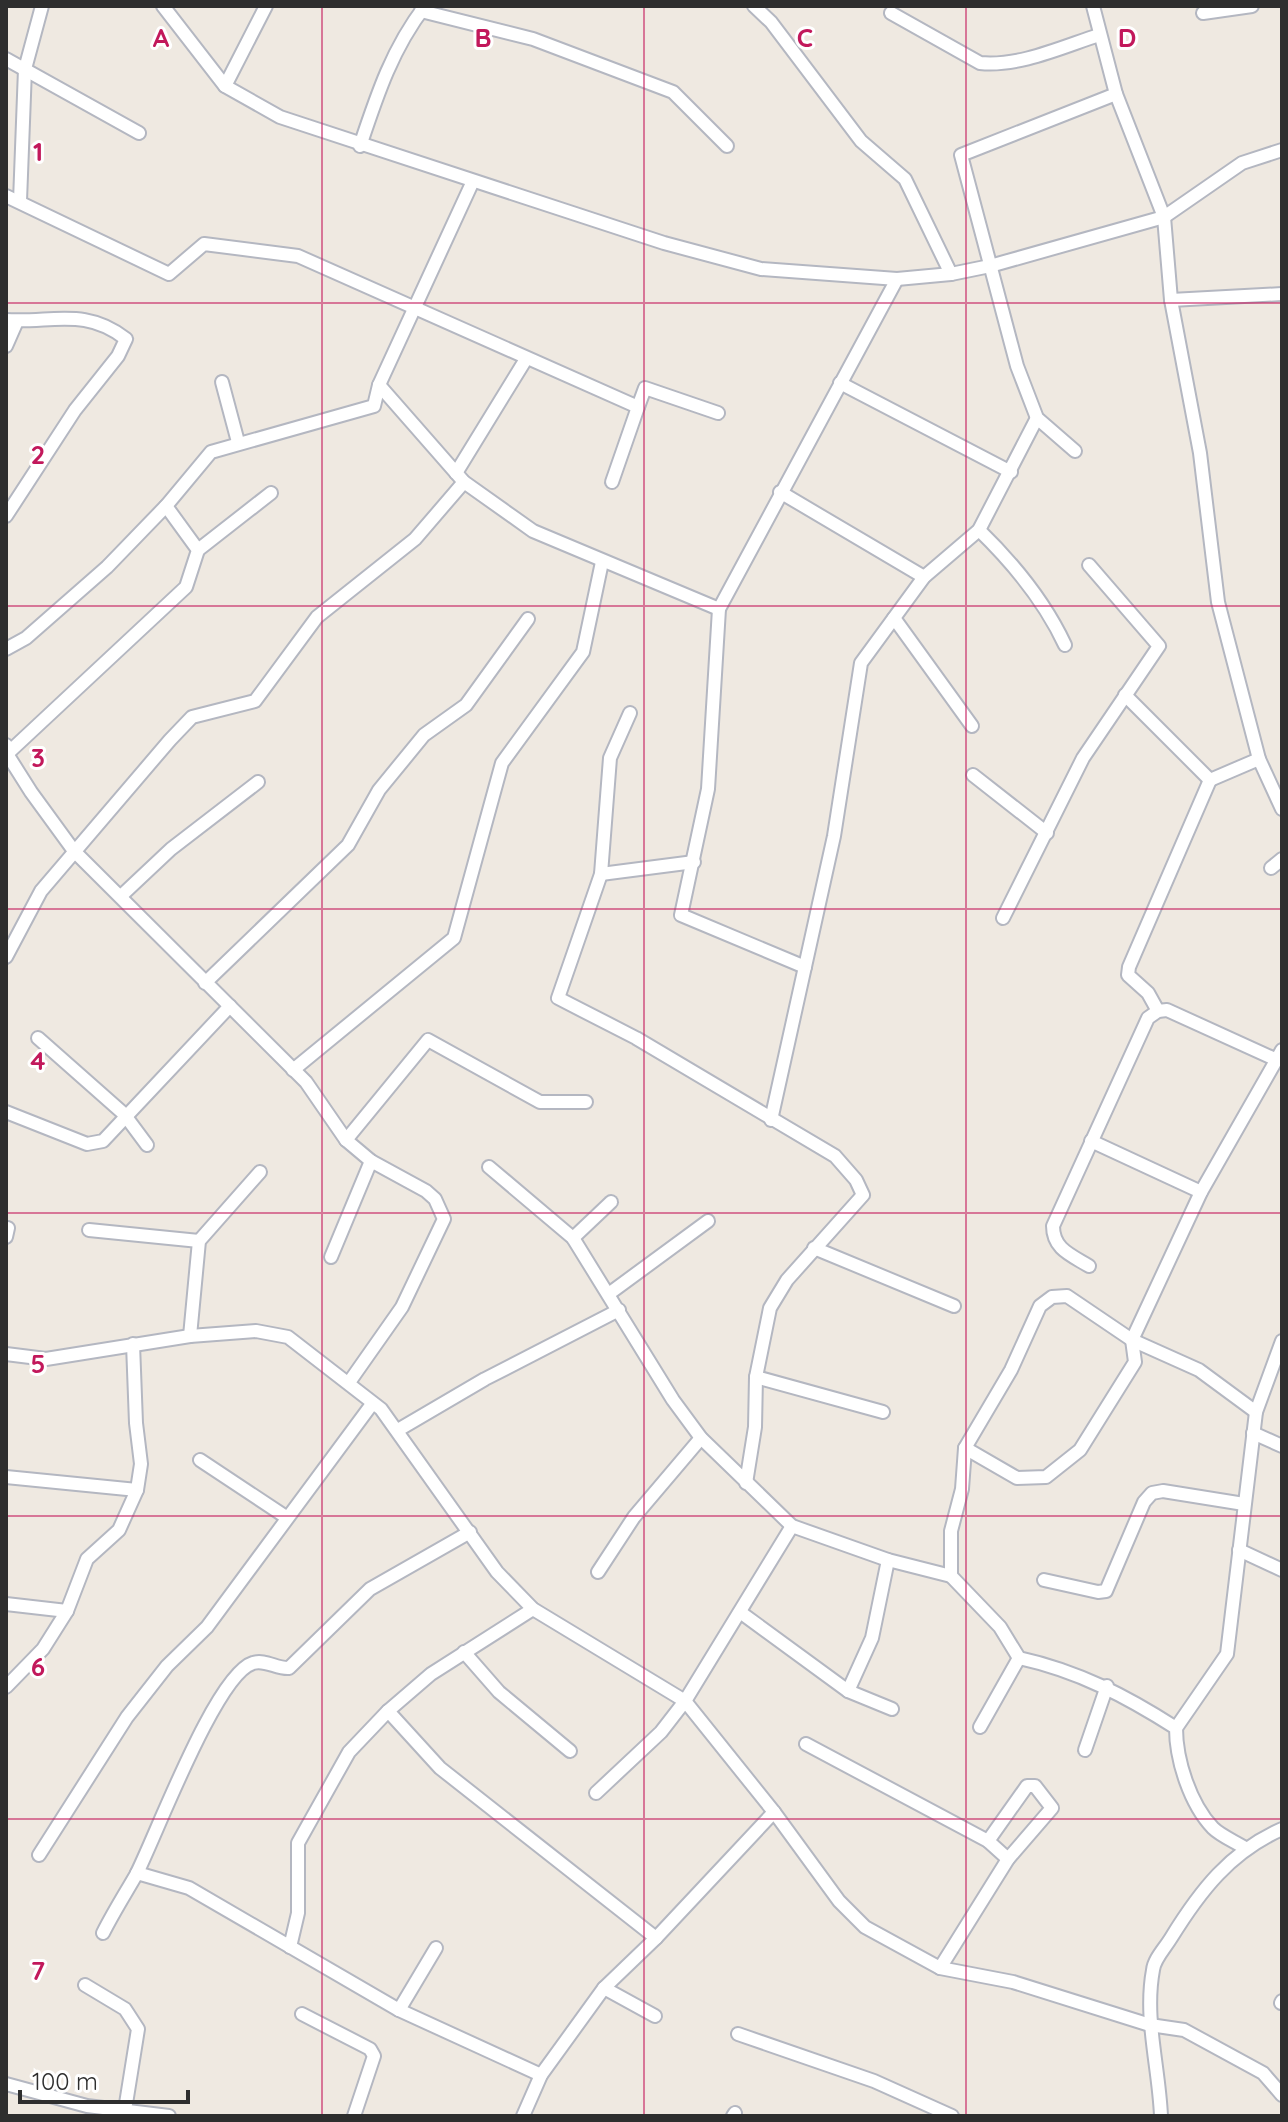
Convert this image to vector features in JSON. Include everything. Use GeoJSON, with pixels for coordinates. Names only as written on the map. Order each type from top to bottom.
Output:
{"type":"FeatureCollection","features":[{"type":"Feature","properties":{"kind":"street"},"geometry":{"type":"LineString","coordinates":[[20,201],[25,69],[42,6]]}},
{"type":"Feature","properties":{"kind":"street"},"geometry":{"type":"LineString","coordinates":[[163,6],[225,86],[280,117],[360,146],[664,243],[761,269],[897,279],[951,274],[990,266],[1164,217],[1242,163],[1282,150]]}},
{"type":"Feature","properties":{"kind":"street"},"geometry":{"type":"LineString","coordinates":[[225,86],[266,6]]}},
{"type":"Feature","properties":{"kind":"street"},"geometry":{"type":"LineString","coordinates":[[754,6],[771,22],[861,141],[905,179],[951,274]]}},
{"type":"Feature","properties":{"kind":"street"},"geometry":{"type":"LineString","coordinates":[[1093,6],[1116,94],[1164,217],[1171,300],[1200,453],[1218,602],[1259,759],[1282,809]]}},
{"type":"Feature","properties":{"kind":"street"},"geometry":{"type":"LineString","coordinates":[[1203,13],[1252,6]]}},
{"type":"Feature","properties":{"kind":"street"},"geometry":{"type":"LineString","coordinates":[[360,146],[383,76],[400,39],[423,8],[533,39],[673,92],[727,146]]}},
{"type":"Feature","properties":{"kind":"street"},"geometry":{"type":"LineString","coordinates":[[891,13],[980,63],[994,65],[1045,53],[1099,35]]}},
{"type":"Feature","properties":{"kind":"street"},"geometry":{"type":"LineString","coordinates":[[6,59],[139,133]]}},
{"type":"Feature","properties":{"kind":"street"},"geometry":{"type":"LineString","coordinates":[[1075,451],[1037,418],[1017,366],[961,155],[1116,94]]}},
{"type":"Feature","properties":{"kind":"street"},"geometry":{"type":"LineString","coordinates":[[6,649],[26,638],[107,567],[166,506],[211,452],[374,406],[379,385],[473,181]]}},
{"type":"Feature","properties":{"kind":"street"},"geometry":{"type":"LineString","coordinates":[[6,196],[169,274],[204,244],[282,252],[343,274],[638,407]]}},
{"type":"Feature","properties":{"kind":"street"},"geometry":{"type":"LineString","coordinates":[[805,967],[681,915],[708,789],[719,609],[897,279]]}},
{"type":"Feature","properties":{"kind":"street"},"geometry":{"type":"LineString","coordinates":[[1171,300],[1282,294]]}},
{"type":"Feature","properties":{"kind":"street"},"geometry":{"type":"LineString","coordinates":[[6,346],[12,320],[81,317],[114,330],[126,339],[118,356],[75,410],[6,516]]}},
{"type":"Feature","properties":{"kind":"street"},"geometry":{"type":"LineString","coordinates":[[6,957],[41,891],[192,717],[255,701],[317,617],[415,539],[460,478],[526,359]]}},
{"type":"Feature","properties":{"kind":"street"},"geometry":{"type":"LineString","coordinates":[[222,382],[238,442]]}},
{"type":"Feature","properties":{"kind":"street"},"geometry":{"type":"LineString","coordinates":[[840,383],[1011,472]]}},
{"type":"Feature","properties":{"kind":"street"},"geometry":{"type":"LineString","coordinates":[[379,385],[460,478],[533,531],[719,609]]}},
{"type":"Feature","properties":{"kind":"street"},"geometry":{"type":"LineString","coordinates":[[612,482],[645,388],[718,413]]}},
{"type":"Feature","properties":{"kind":"street"},"geometry":{"type":"LineString","coordinates":[[771,1120],[834,836],[861,663],[924,577],[979,530],[1037,418]]}},
{"type":"Feature","properties":{"kind":"street"},"geometry":{"type":"LineString","coordinates":[[780,492],[924,577]]}},
{"type":"Feature","properties":{"kind":"street"},"geometry":{"type":"LineString","coordinates":[[271,493],[198,550],[186,587],[7,749],[74,851],[306,1082],[346,1140],[371,1161],[435,1199],[444,1219],[402,1307],[350,1381]]}},
{"type":"Feature","properties":{"kind":"street"},"geometry":{"type":"LineString","coordinates":[[166,506],[198,550]]}},
{"type":"Feature","properties":{"kind":"street"},"geometry":{"type":"LineString","coordinates":[[979,530],[1010,560],[1050,612],[1065,645]]}},
{"type":"Feature","properties":{"kind":"street"},"geometry":{"type":"LineString","coordinates":[[293,1070],[454,938],[502,763],[583,652],[602,562]]}},
{"type":"Feature","properties":{"kind":"street"},"geometry":{"type":"LineString","coordinates":[[1003,918],[1083,758],[1159,646],[1089,565]]}},
{"type":"Feature","properties":{"kind":"street"},"geometry":{"type":"LineString","coordinates":[[894,618],[972,726]]}},
{"type":"Feature","properties":{"kind":"street"},"geometry":{"type":"LineString","coordinates":[[205,983],[348,845],[388,779],[424,735],[466,705],[528,619]]}},
{"type":"Feature","properties":{"kind":"street"},"geometry":{"type":"LineString","coordinates":[[1125,695],[1210,780]]}},
{"type":"Feature","properties":{"kind":"street"},"geometry":{"type":"LineString","coordinates":[[630,713],[610,758],[601,874],[558,998],[636,1038],[835,1156],[856,1180],[863,1195],[844,1221],[814,1248],[770,1308],[756,1377],[755,1427],[746,1483]]}},
{"type":"Feature","properties":{"kind":"street"},"geometry":{"type":"LineString","coordinates":[[1158,1011],[1143,986],[1128,975],[1129,967],[1210,780],[1259,759]]}},
{"type":"Feature","properties":{"kind":"street"},"geometry":{"type":"LineString","coordinates":[[973,775],[1047,833]]}},
{"type":"Feature","properties":{"kind":"street"},"geometry":{"type":"LineString","coordinates":[[121,896],[171,849],[258,782]]}},
{"type":"Feature","properties":{"kind":"street"},"geometry":{"type":"LineString","coordinates":[[1271,868],[1282,859]]}},
{"type":"Feature","properties":{"kind":"street"},"geometry":{"type":"LineString","coordinates":[[601,874],[694,862]]}},
{"type":"Feature","properties":{"kind":"street"},"geometry":{"type":"LineString","coordinates":[[6,1112],[87,1144],[103,1141],[124,1114],[230,1006]]}},
{"type":"Feature","properties":{"kind":"street"},"geometry":{"type":"LineString","coordinates":[[965,1448],[1017,1478],[1046,1477],[1080,1450],[1135,1362],[1132,1340],[1201,1192],[1279,1055],[1167,1010],[1158,1011],[1148,1018],[1053,1226],[1053,1240],[1062,1250],[1089,1266]]}},
{"type":"Feature","properties":{"kind":"street"},"geometry":{"type":"LineString","coordinates":[[38,1038],[124,1114],[147,1145]]}},
{"type":"Feature","properties":{"kind":"street"},"geometry":{"type":"LineString","coordinates":[[346,1140],[428,1040],[540,1102],[586,1102]]}},
{"type":"Feature","properties":{"kind":"street"},"geometry":{"type":"LineString","coordinates":[[1091,1141],[1201,1192]]}},
{"type":"Feature","properties":{"kind":"street"},"geometry":{"type":"LineString","coordinates":[[331,1257],[371,1161]]}},
{"type":"Feature","properties":{"kind":"street"},"geometry":{"type":"LineString","coordinates":[[489,1167],[573,1238],[610,1293],[673,1400],[701,1438],[792,1526],[888,1560],[951,1576],[1000,1627],[1019,1658],[1056,1666],[1107,1686],[1176,1728]]}},
{"type":"Feature","properties":{"kind":"street"},"geometry":{"type":"LineString","coordinates":[[190,1336],[199,1241],[260,1172]]}},
{"type":"Feature","properties":{"kind":"street"},"geometry":{"type":"LineString","coordinates":[[573,1238],[611,1202]]}},
{"type":"Feature","properties":{"kind":"street"},"geometry":{"type":"LineString","coordinates":[[610,1293],[708,1221]]}},
{"type":"Feature","properties":{"kind":"street"},"geometry":{"type":"LineString","coordinates":[[89,1230],[199,1241]]}},
{"type":"Feature","properties":{"kind":"street"},"geometry":{"type":"LineString","coordinates":[[814,1248],[954,1306]]}},
{"type":"Feature","properties":{"kind":"street"},"geometry":{"type":"LineString","coordinates":[[951,1576],[951,1531],[962,1489],[965,1448],[1011,1370],[1040,1306],[1052,1297],[1067,1296],[1132,1340],[1199,1370],[1256,1412]]}},
{"type":"Feature","properties":{"kind":"street"},"geometry":{"type":"LineString","coordinates":[[398,1430],[485,1379],[619,1310]]}},
{"type":"Feature","properties":{"kind":"street"},"geometry":{"type":"LineString","coordinates":[[6,1354],[46,1359],[190,1336],[274,1333],[288,1337],[350,1381],[381,1409],[497,1572],[533,1609],[685,1701],[774,1812],[839,1901],[865,1927],[940,1968],[1013,1982],[1150,2025],[1184,2030],[1263,2073],[1282,2095]]}},
{"type":"Feature","properties":{"kind":"street"},"geometry":{"type":"LineString","coordinates":[[1245,1848],[1213,1828],[1194,1796],[1176,1753],[1176,1728],[1227,1654],[1256,1412],[1282,1341]]}},
{"type":"Feature","properties":{"kind":"street"},"geometry":{"type":"LineString","coordinates":[[6,1687],[43,1649],[67,1611],[87,1559],[119,1530],[137,1490],[141,1464],[133,1344]]}},
{"type":"Feature","properties":{"kind":"street"},"geometry":{"type":"LineString","coordinates":[[756,1377],[883,1412]]}},
{"type":"Feature","properties":{"kind":"street"},"geometry":{"type":"LineString","coordinates":[[39,1855],[127,1717],[167,1666],[207,1627],[372,1404]]}},
{"type":"Feature","properties":{"kind":"street"},"geometry":{"type":"LineString","coordinates":[[1253,1433],[1282,1446]]}},
{"type":"Feature","properties":{"kind":"street"},"geometry":{"type":"LineString","coordinates":[[598,1572],[634,1517],[701,1438]]}},
{"type":"Feature","properties":{"kind":"street"},"geometry":{"type":"LineString","coordinates":[[200,1460],[286,1517]]}},
{"type":"Feature","properties":{"kind":"street"},"geometry":{"type":"LineString","coordinates":[[6,1477],[137,1490]]}},
{"type":"Feature","properties":{"kind":"street"},"geometry":{"type":"LineString","coordinates":[[1044,1580],[1106,1591],[1144,1502],[1152,1493],[1163,1491],[1244,1504]]}},
{"type":"Feature","properties":{"kind":"street"},"geometry":{"type":"LineString","coordinates":[[596,1793],[661,1732],[685,1701],[792,1526]]}},
{"type":"Feature","properties":{"kind":"street"},"geometry":{"type":"LineString","coordinates":[[103,1933],[137,1873],[213,1711],[240,1672],[251,1663],[261,1662],[279,1669],[289,1668],[348,1606],[370,1589],[470,1532]]}},
{"type":"Feature","properties":{"kind":"street"},"geometry":{"type":"LineString","coordinates":[[1239,1550],[1282,1570]]}},
{"type":"Feature","properties":{"kind":"street"},"geometry":{"type":"LineString","coordinates":[[848,1691],[872,1638],[888,1560]]}},
{"type":"Feature","properties":{"kind":"street"},"geometry":{"type":"LineString","coordinates":[[6,1604],[67,1611]]}},
{"type":"Feature","properties":{"kind":"street"},"geometry":{"type":"LineString","coordinates":[[290,1947],[298,1913],[298,1843],[349,1752],[388,1711],[464,1652],[533,1609]]}},
{"type":"Feature","properties":{"kind":"street"},"geometry":{"type":"LineString","coordinates":[[740,1612],[848,1691],[892,1709]]}},
{"type":"Feature","properties":{"kind":"street"},"geometry":{"type":"LineString","coordinates":[[464,1652],[499,1692],[570,1751]]}},
{"type":"Feature","properties":{"kind":"street"},"geometry":{"type":"LineString","coordinates":[[980,1727],[1019,1658]]}},
{"type":"Feature","properties":{"kind":"street"},"geometry":{"type":"LineString","coordinates":[[1085,1750],[1107,1686]]}},
{"type":"Feature","properties":{"kind":"street"},"geometry":{"type":"LineString","coordinates":[[388,1711],[440,1768],[656,1938]]}},
{"type":"Feature","properties":{"kind":"street"},"geometry":{"type":"LineString","coordinates":[[806,1744],[988,1841],[1008,1859]]}},
{"type":"Feature","properties":{"kind":"street"},"geometry":{"type":"LineString","coordinates":[[940,1968],[1008,1859],[1052,1808],[1035,1786],[1027,1786],[1021,1792],[988,1841]]}},
{"type":"Feature","properties":{"kind":"street"},"geometry":{"type":"LineString","coordinates":[[523,2116],[541,2075],[604,1988],[656,1938],[774,1812]]}},
{"type":"Feature","properties":{"kind":"street"},"geometry":{"type":"LineString","coordinates":[[1161,2116],[1150,2025],[1153,1966],[1195,1898],[1245,1848],[1278,1835]]}},
{"type":"Feature","properties":{"kind":"street"},"geometry":{"type":"LineString","coordinates":[[137,1873],[189,1888],[399,2010],[541,2075]]}},
{"type":"Feature","properties":{"kind":"street"},"geometry":{"type":"LineString","coordinates":[[399,2010],[436,1948]]}},
{"type":"Feature","properties":{"kind":"street"},"geometry":{"type":"LineString","coordinates":[[85,1985],[125,2009],[138,2029],[125,2114]]}},
{"type":"Feature","properties":{"kind":"street"},"geometry":{"type":"LineString","coordinates":[[604,1988],[655,2016]]}},
{"type":"Feature","properties":{"kind":"street"},"geometry":{"type":"LineString","coordinates":[[302,2014],[370,2049],[374,2056],[354,2116]]}},
{"type":"Feature","properties":{"kind":"street"},"geometry":{"type":"LineString","coordinates":[[738,2034],[874,2081],[952,2116]]}},
{"type":"Feature","properties":{"kind":"street"},"geometry":{"type":"LineString","coordinates":[[6,2084],[125,2114],[169,2116]]}}]}
